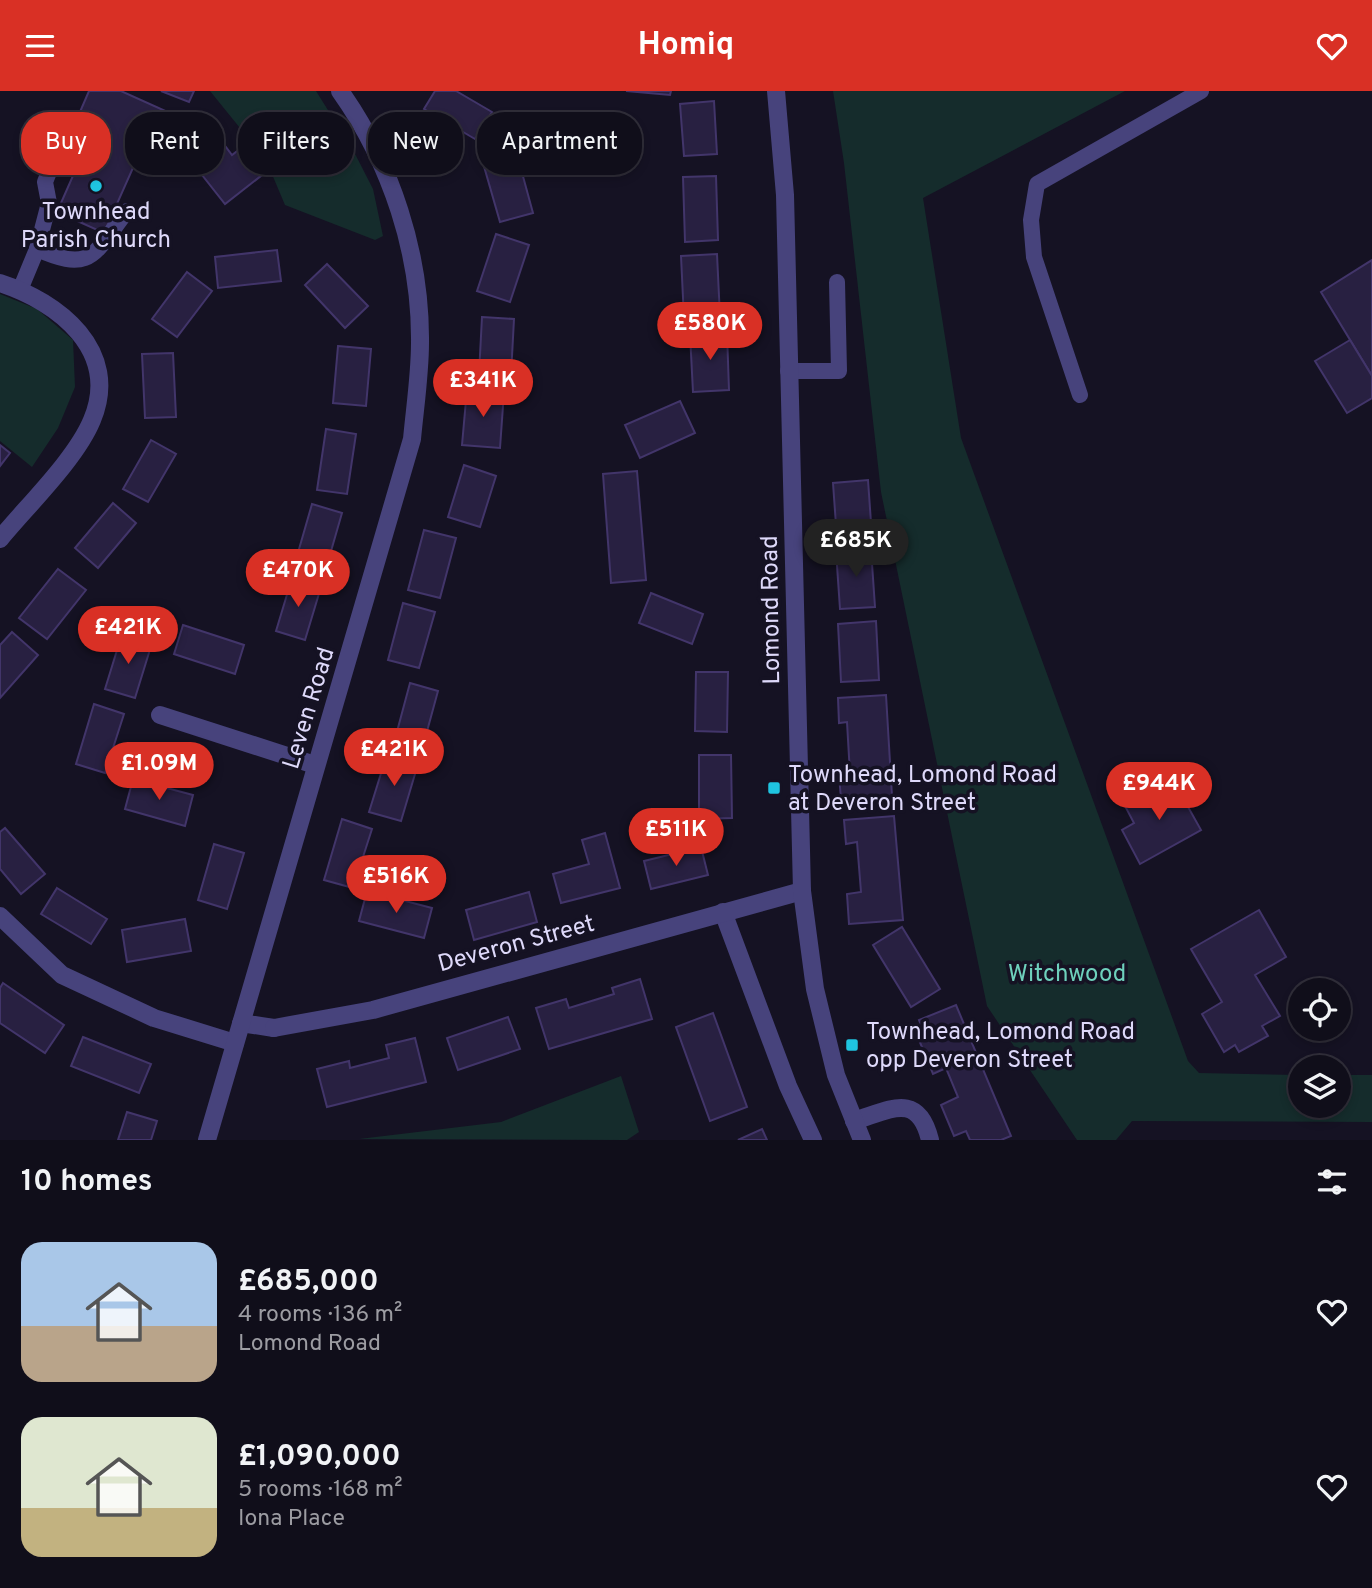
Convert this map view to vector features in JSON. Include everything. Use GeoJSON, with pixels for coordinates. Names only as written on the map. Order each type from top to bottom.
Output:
{"type":"FeatureCollection","features":[{"type":"Feature","properties":{"kind":"street","name":"Leven Road"},"geometry":{"type":"LineString","coordinates":[[207,1140],[315,765],[404,475],[412,439],[421,344],[415,280],[392,189],[372,137],[340,91]]}},
{"type":"Feature","properties":{"kind":"street","name":"Lomond Road"},"geometry":{"type":"LineString","coordinates":[[776,91],[785,195],[802,891],[815,989],[836,1075],[862,1140]]}},
{"type":"Feature","properties":{"kind":"street"},"geometry":{"type":"LineString","coordinates":[[0,283],[20,290],[55,309],[86,340],[95,355],[98,396],[92,420],[76,447],[0,539]]}},
{"type":"Feature","properties":{"kind":"street"},"geometry":{"type":"LineString","coordinates":[[160,715],[315,765]]}},
{"type":"Feature","properties":{"kind":"street","name":"Deveron Street"},"geometry":{"type":"LineString","coordinates":[[241,1023],[274,1028],[373,1010],[802,891]]}},
{"type":"Feature","properties":{"kind":"street"},"geometry":{"type":"LineString","coordinates":[[723,912],[788,1086],[813,1140]]}},
{"type":"Feature","properties":{"kind":"street"},"geometry":{"type":"LineString","coordinates":[[0,916],[62,975],[154,1018],[235,1043]]}},
{"type":"Feature","properties":{"kind":"street"},"geometry":{"type":"LineString","coordinates":[[855,1122],[900,1106],[917,1111],[926,1125],[930,1140]]}},
{"type":"Feature","properties":{"kind":"lane"},"geometry":{"type":"LineString","coordinates":[[1080,395],[1034,257],[1031,220],[1037,184],[1201,91]]}},
{"type":"Feature","properties":{"kind":"lane"},"geometry":{"type":"LineString","coordinates":[[20,290],[37,249],[50,203],[45,182],[48,175]]}},
{"type":"Feature","properties":{"kind":"lane"},"geometry":{"type":"LineString","coordinates":[[37,249],[65,261],[80,261],[95,252],[127,211]]}},
{"type":"Feature","properties":{"kind":"lane"},"geometry":{"type":"LineString","coordinates":[[788,371],[839,371],[837,282]]}},
{"type":"Feature","properties":{"kind":"green space"},"geometry":{"type":"Polygon","coordinates":[[[210,91],[316,91],[329,112],[238,112],[238,126],[210,91]]]}},
{"type":"Feature","properties":{"kind":"green space","name":"Witchwood"},"geometry":{"type":"Polygon","coordinates":[[[833,91],[1125,91],[923,198],[961,438],[1188,1061],[1199,1073],[1288,1075],[1288,1118],[1351,1118],[1351,1075],[1372,1075],[1372,1122],[1132,1121],[1116,1140],[1077,1140],[987,1006],[881,492],[844,163],[833,91]]]}},
{"type":"Feature","properties":{"kind":"green space"},"geometry":{"type":"Polygon","coordinates":[[[354,152],[373,189],[383,236],[375,240],[285,205],[272,175],[354,175],[354,152]]]}},
{"type":"Feature","properties":{"kind":"green space"},"geometry":{"type":"Polygon","coordinates":[[[0,294],[37,309],[73,340],[75,387],[58,428],[32,467],[0,441],[0,294]]]}},
{"type":"Feature","properties":{"kind":"green space"},"geometry":{"type":"Polygon","coordinates":[[[621,1076],[639,1132],[627,1140],[359,1139],[501,1122],[621,1076]]]}},
{"type":"Feature","properties":{"kind":"building"},"geometry":{"type":"Polygon","coordinates":[[[89,91],[121,91],[168,112],[125,112],[125,175],[130,175],[104,233],[57,212],[73,175],[111,175],[111,112],[80,112],[89,91]]]}},
{"type":"Feature","properties":{"kind":"building"},"geometry":{"type":"Polygon","coordinates":[[[161,91],[194,91],[189,102],[161,91]]]}},
{"type":"Feature","properties":{"kind":"building"},"geometry":{"type":"Polygon","coordinates":[[[435,91],[456,91],[492,112],[477,112],[475,139],[463,132],[463,112],[429,112],[424,109],[435,91]]]}},
{"type":"Feature","properties":{"kind":"building"},"geometry":{"type":"Polygon","coordinates":[[[626,91],[671,91],[670,95],[626,91]]]}},
{"type":"Feature","properties":{"kind":"building"},"geometry":{"type":"Polygon","coordinates":[[[714,101],[717,154],[684,156],[680,104],[714,101]]]}},
{"type":"Feature","properties":{"kind":"building"},"geometry":{"type":"Polygon","coordinates":[[[224,144],[232,155],[238,150],[238,175],[262,175],[225,204],[202,175],[224,175],[224,144]]]}},
{"type":"Feature","properties":{"kind":"building"},"geometry":{"type":"Polygon","coordinates":[[[486,175],[523,175],[533,213],[500,222],[486,175]]]}},
{"type":"Feature","properties":{"kind":"building"},"geometry":{"type":"Polygon","coordinates":[[[716,176],[718,240],[685,242],[683,177],[716,176]]]}},
{"type":"Feature","properties":{"kind":"building"},"geometry":{"type":"Polygon","coordinates":[[[496,234],[529,245],[510,302],[477,291],[496,234]]]}},
{"type":"Feature","properties":{"kind":"building"},"geometry":{"type":"Polygon","coordinates":[[[277,250],[281,281],[218,288],[215,257],[277,250]]]}},
{"type":"Feature","properties":{"kind":"building"},"geometry":{"type":"Polygon","coordinates":[[[717,254],[720,317],[684,319],[681,256],[717,254]]]}},
{"type":"Feature","properties":{"kind":"building"},"geometry":{"type":"Polygon","coordinates":[[[1372,260],[1372,376],[1321,292],[1372,260]]]}},
{"type":"Feature","properties":{"kind":"building"},"geometry":{"type":"Polygon","coordinates":[[[327,264],[368,306],[345,328],[305,285],[327,264]]]}},
{"type":"Feature","properties":{"kind":"building"},"geometry":{"type":"Polygon","coordinates":[[[187,272],[212,291],[177,337],[152,319],[187,272]]]}},
{"type":"Feature","properties":{"kind":"building"},"geometry":{"type":"Polygon","coordinates":[[[482,317],[514,319],[511,375],[479,374],[482,317]]]}},
{"type":"Feature","properties":{"kind":"building"},"geometry":{"type":"Polygon","coordinates":[[[727,333],[729,390],[693,392],[690,334],[727,333]]]}},
{"type":"Feature","properties":{"kind":"building"},"geometry":{"type":"Polygon","coordinates":[[[1350,340],[1372,376],[1372,398],[1347,413],[1315,361],[1350,340]]]}},
{"type":"Feature","properties":{"kind":"building"},"geometry":{"type":"Polygon","coordinates":[[[338,346],[371,349],[366,406],[333,403],[338,346]]]}},
{"type":"Feature","properties":{"kind":"building"},"geometry":{"type":"Polygon","coordinates":[[[173,353],[176,417],[145,418],[142,354],[173,353]]]}},
{"type":"Feature","properties":{"kind":"building"},"geometry":{"type":"Polygon","coordinates":[[[467,389],[504,392],[500,448],[462,445],[467,389]]]}},
{"type":"Feature","properties":{"kind":"building"},"geometry":{"type":"Polygon","coordinates":[[[680,401],[695,433],[640,458],[625,425],[680,401]]]}},
{"type":"Feature","properties":{"kind":"building"},"geometry":{"type":"Polygon","coordinates":[[[326,429],[356,434],[347,494],[317,490],[326,429]]]}},
{"type":"Feature","properties":{"kind":"building"},"geometry":{"type":"Polygon","coordinates":[[[151,440],[176,454],[148,502],[123,489],[151,440]]]}},
{"type":"Feature","properties":{"kind":"building"},"geometry":{"type":"Polygon","coordinates":[[[0,445],[10,453],[0,466],[0,445]]]}},
{"type":"Feature","properties":{"kind":"building"},"geometry":{"type":"Polygon","coordinates":[[[464,465],[496,476],[480,527],[448,517],[464,465]]]}},
{"type":"Feature","properties":{"kind":"building"},"geometry":{"type":"Polygon","coordinates":[[[637,471],[646,580],[611,583],[603,474],[637,471]]]}},
{"type":"Feature","properties":{"kind":"building"},"geometry":{"type":"Polygon","coordinates":[[[868,480],[872,537],[837,539],[833,483],[868,480]]]}},
{"type":"Feature","properties":{"kind":"building"},"geometry":{"type":"Polygon","coordinates":[[[113,503],[136,523],[98,568],[75,548],[113,503]]]}},
{"type":"Feature","properties":{"kind":"building"},"geometry":{"type":"Polygon","coordinates":[[[312,504],[342,513],[325,572],[295,563],[312,504]]]}},
{"type":"Feature","properties":{"kind":"building"},"geometry":{"type":"Polygon","coordinates":[[[424,530],[456,538],[440,598],[408,590],[424,530]]]}},
{"type":"Feature","properties":{"kind":"building"},"geometry":{"type":"Polygon","coordinates":[[[871,549],[875,607],[840,609],[836,551],[871,549]]]}},
{"type":"Feature","properties":{"kind":"building"},"geometry":{"type":"Polygon","coordinates":[[[58,569],[86,590],[47,639],[19,618],[58,569]]]}},
{"type":"Feature","properties":{"kind":"building"},"geometry":{"type":"Polygon","coordinates":[[[292,578],[321,587],[305,640],[276,631],[292,578]]]}},
{"type":"Feature","properties":{"kind":"building"},"geometry":{"type":"Polygon","coordinates":[[[651,593],[703,614],[692,644],[639,623],[651,593]]]}},
{"type":"Feature","properties":{"kind":"building"},"geometry":{"type":"Polygon","coordinates":[[[403,603],[435,612],[419,668],[388,660],[403,603]]]}},
{"type":"Feature","properties":{"kind":"building"},"geometry":{"type":"Polygon","coordinates":[[[876,621],[879,680],[841,682],[838,624],[876,621]]]}},
{"type":"Feature","properties":{"kind":"building"},"geometry":{"type":"Polygon","coordinates":[[[183,625],[244,645],[235,674],[174,654],[183,625]]]}},
{"type":"Feature","properties":{"kind":"building"},"geometry":{"type":"Polygon","coordinates":[[[12,632],[38,655],[0,698],[0,645],[12,632]]]}},
{"type":"Feature","properties":{"kind":"building"},"geometry":{"type":"Polygon","coordinates":[[[122,634],[152,643],[135,698],[105,689],[122,634]]]}},
{"type":"Feature","properties":{"kind":"building"},"geometry":{"type":"Polygon","coordinates":[[[696,672],[728,672],[727,732],[695,731],[696,672]]]}},
{"type":"Feature","properties":{"kind":"building"},"geometry":{"type":"Polygon","coordinates":[[[410,683],[438,691],[423,746],[395,739],[410,683]]]}},
{"type":"Feature","properties":{"kind":"building"},"geometry":{"type":"Polygon","coordinates":[[[886,695],[892,796],[841,799],[839,775],[850,774],[847,722],[839,723],[838,698],[886,695]]]}},
{"type":"Feature","properties":{"kind":"building"},"geometry":{"type":"Polygon","coordinates":[[[94,704],[124,714],[105,773],[76,764],[94,704]]]}},
{"type":"Feature","properties":{"kind":"building"},"geometry":{"type":"Polygon","coordinates":[[[387,754],[418,764],[401,821],[369,812],[387,754]]]}},
{"type":"Feature","properties":{"kind":"building"},"geometry":{"type":"Polygon","coordinates":[[[699,755],[731,755],[732,818],[699,819],[699,755]]]}},
{"type":"Feature","properties":{"kind":"building"},"geometry":{"type":"Polygon","coordinates":[[[133,779],[193,795],[185,826],[125,809],[133,779]]]}},
{"type":"Feature","properties":{"kind":"building"},"geometry":{"type":"Polygon","coordinates":[[[1173,780],[1201,830],[1140,864],[1122,830],[1134,823],[1125,806],[1173,780]]]}},
{"type":"Feature","properties":{"kind":"building"},"geometry":{"type":"Polygon","coordinates":[[[894,816],[903,920],[849,924],[847,894],[861,892],[857,842],[846,844],[844,820],[894,816]]]}},
{"type":"Feature","properties":{"kind":"building"},"geometry":{"type":"Polygon","coordinates":[[[342,819],[372,829],[353,888],[324,880],[342,819]]]}},
{"type":"Feature","properties":{"kind":"building"},"geometry":{"type":"Polygon","coordinates":[[[5,828],[45,874],[21,894],[0,869],[0,832],[5,828]]]}},
{"type":"Feature","properties":{"kind":"building"},"geometry":{"type":"Polygon","coordinates":[[[605,833],[620,888],[561,903],[553,874],[589,864],[582,840],[605,833]]]}},
{"type":"Feature","properties":{"kind":"building"},"geometry":{"type":"Polygon","coordinates":[[[214,844],[244,853],[227,909],[198,900],[214,844]]]}},
{"type":"Feature","properties":{"kind":"building"},"geometry":{"type":"Polygon","coordinates":[[[701,847],[708,875],[651,889],[644,861],[701,847]]]}},
{"type":"Feature","properties":{"kind":"building"},"geometry":{"type":"Polygon","coordinates":[[[57,888],[107,919],[91,944],[41,914],[57,888]]]}},
{"type":"Feature","properties":{"kind":"building"},"geometry":{"type":"Polygon","coordinates":[[[367,891],[432,908],[424,938],[359,921],[367,891]]]}},
{"type":"Feature","properties":{"kind":"building"},"geometry":{"type":"Polygon","coordinates":[[[529,892],[537,922],[474,940],[466,910],[529,892]]]}},
{"type":"Feature","properties":{"kind":"building"},"geometry":{"type":"Polygon","coordinates":[[[1259,910],[1286,957],[1255,975],[1280,1016],[1262,1026],[1268,1036],[1239,1052],[1235,1045],[1224,1052],[1202,1014],[1222,1002],[1191,949],[1259,910]]]}},
{"type":"Feature","properties":{"kind":"building"},"geometry":{"type":"Polygon","coordinates":[[[185,919],[191,951],[127,962],[122,930],[185,919]]]}},
{"type":"Feature","properties":{"kind":"building"},"geometry":{"type":"Polygon","coordinates":[[[902,927],[940,989],[911,1007],[873,945],[902,927]]]}},
{"type":"Feature","properties":{"kind":"building"},"geometry":{"type":"Polygon","coordinates":[[[640,979],[652,1019],[549,1049],[536,1008],[566,999],[569,1008],[614,994],[612,988],[640,979]]]}},
{"type":"Feature","properties":{"kind":"building"},"geometry":{"type":"Polygon","coordinates":[[[3,983],[64,1025],[45,1053],[0,1023],[0,988],[3,983]]]}},
{"type":"Feature","properties":{"kind":"building"},"geometry":{"type":"Polygon","coordinates":[[[956,1005],[1011,1136],[1001,1140],[970,1140],[966,1131],[954,1136],[941,1105],[958,1097],[946,1068],[933,1074],[919,1040],[926,1037],[919,1020],[956,1005]]]}},
{"type":"Feature","properties":{"kind":"building"},"geometry":{"type":"Polygon","coordinates":[[[713,1013],[747,1107],[710,1121],[676,1027],[713,1013]]]}},
{"type":"Feature","properties":{"kind":"building"},"geometry":{"type":"Polygon","coordinates":[[[508,1017],[520,1049],[458,1070],[447,1038],[508,1017]]]}},
{"type":"Feature","properties":{"kind":"building"},"geometry":{"type":"Polygon","coordinates":[[[83,1037],[151,1064],[139,1093],[71,1066],[83,1037]]]}},
{"type":"Feature","properties":{"kind":"building"},"geometry":{"type":"Polygon","coordinates":[[[415,1038],[426,1082],[327,1107],[317,1069],[349,1061],[350,1068],[389,1058],[386,1045],[415,1038]]]}},
{"type":"Feature","properties":{"kind":"building"},"geometry":{"type":"Polygon","coordinates":[[[127,1112],[157,1121],[151,1140],[118,1140],[127,1112]]]}},
{"type":"Feature","properties":{"kind":"building"},"geometry":{"type":"Polygon","coordinates":[[[762,1129],[767,1140],[738,1140],[762,1129]]]}},
{"type":"Feature","properties":{"kind":"place","name":"Townhead Parish Church"},"geometry":{"type":"Point","coordinates":[96,186]}},
{"type":"Feature","properties":{"kind":"place","name":"Townhead, Lomond Road at Deveron Street"},"geometry":{"type":"Point","coordinates":[774,788]}},
{"type":"Feature","properties":{"kind":"place","name":"Townhead, Lomond Road opp Deveron Street"},"geometry":{"type":"Point","coordinates":[852,1045]}}]}
